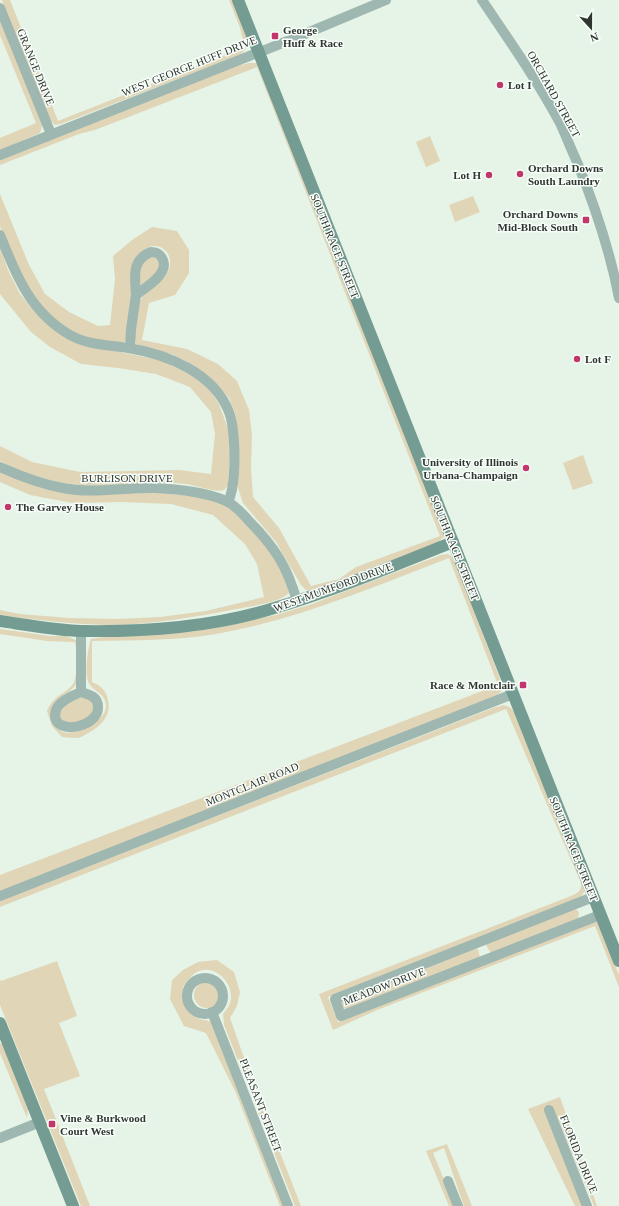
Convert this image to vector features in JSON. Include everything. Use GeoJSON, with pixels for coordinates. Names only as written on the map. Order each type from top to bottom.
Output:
{"type":"FeatureCollection","features":[{"type":"Feature","properties":{"kind":"street","name":"SOUTH RACE STREET"},"geometry":{"type":"LineString","coordinates":[[238,0],[619,961]]}},
{"type":"Feature","properties":{"kind":"street","name":"WEST GEORGE HUFF DRIVE"},"geometry":{"type":"LineString","coordinates":[[0,155],[365,10],[386,0]]}},
{"type":"Feature","properties":{"kind":"street","name":"ORCHARD STREET"},"geometry":{"type":"LineString","coordinates":[[482,0],[531,72],[565,134],[594,207],[610,258],[619,298]]}},
{"type":"Feature","properties":{"kind":"street","name":"GRANGE DRIVE"},"geometry":{"type":"LineString","coordinates":[[0,8],[51,134]]}},
{"type":"Feature","properties":{"kind":"street"},"geometry":{"type":"LineString","coordinates":[[0,235],[19,280],[29,297],[56,325],[84,341],[101,345],[130,348],[168,358],[184,366],[214,388],[229,411],[233,425],[234,447],[232,490],[228,502]]}},
{"type":"Feature","properties":{"kind":"street"},"geometry":{"type":"LineString","coordinates":[[130,348],[136,295]]}},
{"type":"Feature","properties":{"kind":"street","name":"BURLISON DRIVE"},"geometry":{"type":"LineString","coordinates":[[0,466],[39,482],[64,488],[83,490],[155,488],[180,490],[215,497],[228,502],[263,535],[274,549],[291,582],[296,601]]}},
{"type":"Feature","properties":{"kind":"street","name":"WEST MUMFORD DRIVE"},"geometry":{"type":"LineString","coordinates":[[0,621],[43,628],[81,631],[166,627],[210,622],[270,610],[328,591],[454,542]]}},
{"type":"Feature","properties":{"kind":"street"},"geometry":{"type":"LineString","coordinates":[[81,631],[81,692]]}},
{"type":"Feature","properties":{"kind":"street","name":"MONTCLAIR ROAD"},"geometry":{"type":"LineString","coordinates":[[0,896],[513,694]]}},
{"type":"Feature","properties":{"kind":"street","name":"MEADOW DRIVE"},"geometry":{"type":"LineString","coordinates":[[593,897],[335,999],[341,1016],[600,914]]}},
{"type":"Feature","properties":{"kind":"street"},"geometry":{"type":"LineString","coordinates":[[480,942],[486,959]]}},
{"type":"Feature","properties":{"kind":"street","name":"PLEASANT STREET"},"geometry":{"type":"LineString","coordinates":[[212,1012],[288,1206]]}},
{"type":"Feature","properties":{"kind":"street"},"geometry":{"type":"LineString","coordinates":[[0,1023],[73,1206]]}},
{"type":"Feature","properties":{"kind":"street","name":"FLORIDA DRIVE"},"geometry":{"type":"LineString","coordinates":[[549,1110],[587,1206]]}},
{"type":"Feature","properties":{"kind":"street"},"geometry":{"type":"LineString","coordinates":[[0,1138],[40,1122]]}},
{"type":"Feature","properties":{"kind":"street"},"geometry":{"type":"LineString","coordinates":[[448,1182],[458,1206]]}},
{"type":"Feature","properties":{"kind":"shaded area"},"geometry":{"type":"Polygon","coordinates":[[[2,0],[10,0],[58,121],[245,47],[239,25],[229,0],[233,0],[248,38],[247,44],[246,49],[237,56],[55,125],[47,115],[2,0]]]}},
{"type":"Feature","properties":{"kind":"shaded area"},"geometry":{"type":"Polygon","coordinates":[[[0,16],[41,119],[42,127],[40,133],[0,150],[0,138],[36,123],[0,35],[0,16]]]}},
{"type":"Feature","properties":{"kind":"shaded area"},"geometry":{"type":"Polygon","coordinates":[[[249,63],[257,63],[445,536],[437,543],[310,591],[306,590],[301,585],[276,542],[243,503],[237,485],[238,435],[236,416],[229,398],[215,383],[193,365],[172,354],[145,350],[136,344],[135,327],[137,312],[141,300],[150,289],[164,277],[169,269],[170,258],[164,249],[155,246],[149,247],[138,257],[126,340],[123,344],[87,337],[75,333],[52,318],[34,297],[27,285],[2,233],[0,225],[0,194],[29,265],[45,294],[69,312],[98,326],[110,325],[115,279],[113,256],[132,240],[152,227],[177,231],[189,250],[189,273],[175,295],[149,303],[142,340],[187,349],[218,364],[237,381],[249,410],[252,435],[251,469],[253,497],[279,528],[311,586],[339,579],[356,567],[440,536],[257,67],[0,165],[0,159],[233,67],[249,63]]]}},
{"type":"Feature","properties":{"kind":"shaded area"},"geometry":{"type":"Polygon","coordinates":[[[430,136],[440,161],[426,167],[416,142],[430,136]]]}},
{"type":"Feature","properties":{"kind":"shaded area"},"geometry":{"type":"Polygon","coordinates":[[[473,196],[480,212],[455,222],[449,205],[473,196]]]}},
{"type":"Feature","properties":{"kind":"shaded area"},"geometry":{"type":"Polygon","coordinates":[[[0,248],[8,270],[20,294],[33,310],[46,322],[92,347],[161,360],[199,379],[211,392],[219,404],[228,429],[230,453],[228,485],[224,490],[220,491],[176,483],[109,486],[81,485],[53,481],[25,473],[0,461],[0,446],[32,462],[80,472],[179,470],[211,474],[215,434],[211,412],[190,387],[156,374],[81,364],[50,347],[31,332],[0,294],[0,248]]]}},
{"type":"Feature","properties":{"kind":"shaded area"},"geometry":{"type":"Polygon","coordinates":[[[147,257],[157,257],[161,266],[156,274],[141,286],[139,278],[141,261],[147,257]]]}},
{"type":"Feature","properties":{"kind":"shaded area"},"geometry":{"type":"Polygon","coordinates":[[[583,455],[593,483],[573,490],[563,463],[583,455]]]}},
{"type":"Feature","properties":{"kind":"shaded area"},"geometry":{"type":"Polygon","coordinates":[[[0,471],[23,480],[202,497],[223,504],[237,513],[265,539],[289,588],[289,593],[272,602],[189,618],[140,624],[80,624],[0,615],[0,610],[20,614],[69,618],[118,619],[160,617],[206,611],[264,597],[257,564],[245,544],[213,515],[171,504],[120,502],[73,503],[30,495],[0,482],[0,471]]]}},
{"type":"Feature","properties":{"kind":"shaded area"},"geometry":{"type":"Polygon","coordinates":[[[448,554],[455,562],[502,684],[502,691],[497,695],[0,892],[0,875],[498,685],[449,558],[334,602],[246,628],[185,638],[92,641],[92,682],[104,691],[109,707],[108,713],[102,723],[93,731],[79,738],[62,737],[52,726],[47,711],[53,701],[70,688],[75,681],[75,642],[47,641],[0,634],[0,629],[50,636],[66,636],[76,640],[77,681],[75,686],[57,704],[58,729],[69,733],[76,732],[96,722],[105,712],[106,706],[106,702],[102,696],[90,685],[88,681],[86,669],[91,639],[196,631],[276,615],[312,604],[441,555],[448,554]]]}},
{"type":"Feature","properties":{"kind":"shaded area"},"geometry":{"type":"Polygon","coordinates":[[[83,697],[94,702],[95,712],[79,723],[62,723],[60,715],[61,710],[70,703],[83,697]]]}},
{"type":"Feature","properties":{"kind":"shaded area"},"geometry":{"type":"Polygon","coordinates":[[[504,705],[511,708],[516,715],[586,889],[581,897],[576,900],[328,997],[338,1022],[594,921],[598,923],[619,975],[619,987],[595,926],[377,1010],[333,1030],[319,994],[571,896],[580,890],[581,883],[506,709],[0,907],[0,901],[504,705]]]}},
{"type":"Feature","properties":{"kind":"shaded area"},"geometry":{"type":"Polygon","coordinates":[[[574,909],[579,913],[578,919],[493,952],[490,952],[486,945],[488,943],[574,909]]]}},
{"type":"Feature","properties":{"kind":"shaded area"},"geometry":{"type":"Polygon","coordinates":[[[478,949],[480,958],[346,1009],[342,1007],[341,1002],[478,949]]]}},
{"type":"Feature","properties":{"kind":"shaded area"},"geometry":{"type":"Polygon","coordinates":[[[217,960],[234,972],[240,992],[237,1006],[230,1018],[254,1086],[301,1206],[295,1206],[224,1025],[223,1014],[231,1000],[230,991],[225,979],[214,971],[201,970],[195,973],[183,987],[186,1006],[195,1017],[212,1023],[286,1206],[280,1206],[236,1093],[206,1033],[184,1026],[170,999],[172,980],[183,970],[198,962],[217,960]]]}},
{"type":"Feature","properties":{"kind":"shaded area"},"geometry":{"type":"Polygon","coordinates":[[[57,961],[77,1016],[59,1023],[80,1076],[44,1089],[90,1206],[81,1206],[0,1005],[0,979],[1,981],[57,961]]]}},
{"type":"Feature","properties":{"kind":"shaded area"},"geometry":{"type":"Polygon","coordinates":[[[207,982],[216,986],[220,995],[216,1004],[207,1008],[198,1004],[194,995],[198,986],[207,982]]]}},
{"type":"Feature","properties":{"kind":"shaded area"},"geometry":{"type":"Polygon","coordinates":[[[0,1043],[3,1045],[27,1105],[27,1118],[0,1053],[0,1043]]]}},
{"type":"Feature","properties":{"kind":"shaded area"},"geometry":{"type":"Polygon","coordinates":[[[560,1097],[597,1206],[594,1206],[556,1114],[584,1206],[575,1206],[528,1109],[560,1097]]]}},
{"type":"Feature","properties":{"kind":"shaded area"},"geometry":{"type":"Polygon","coordinates":[[[447,1144],[472,1206],[464,1206],[444,1148],[433,1153],[455,1206],[449,1206],[426,1151],[447,1144]]]}},
{"type":"Feature","properties":{"kind":"place","name":"George Huff & Race"},"geometry":{"type":"Point","coordinates":[275,36]}},
{"type":"Feature","properties":{"kind":"place","name":"Lot I"},"geometry":{"type":"Point","coordinates":[500,85]}},
{"type":"Feature","properties":{"kind":"place","name":"Orchard Downs South Laundry"},"geometry":{"type":"Point","coordinates":[520,174]}},
{"type":"Feature","properties":{"kind":"place","name":"Lot H"},"geometry":{"type":"Point","coordinates":[489,175]}},
{"type":"Feature","properties":{"kind":"place","name":"Orchard Downs Mid-Block South"},"geometry":{"type":"Point","coordinates":[586,220]}},
{"type":"Feature","properties":{"kind":"place","name":"Lot F"},"geometry":{"type":"Point","coordinates":[577,359]}},
{"type":"Feature","properties":{"kind":"place","name":"University of Illinois Urbana-Champaign"},"geometry":{"type":"Point","coordinates":[526,468]}},
{"type":"Feature","properties":{"kind":"place","name":"The Garvey House"},"geometry":{"type":"Point","coordinates":[8,507]}},
{"type":"Feature","properties":{"kind":"place","name":"Race & Montclair"},"geometry":{"type":"Point","coordinates":[523,685]}},
{"type":"Feature","properties":{"kind":"place","name":"Vine & Burkwood Court West"},"geometry":{"type":"Point","coordinates":[52,1124]}}]}
